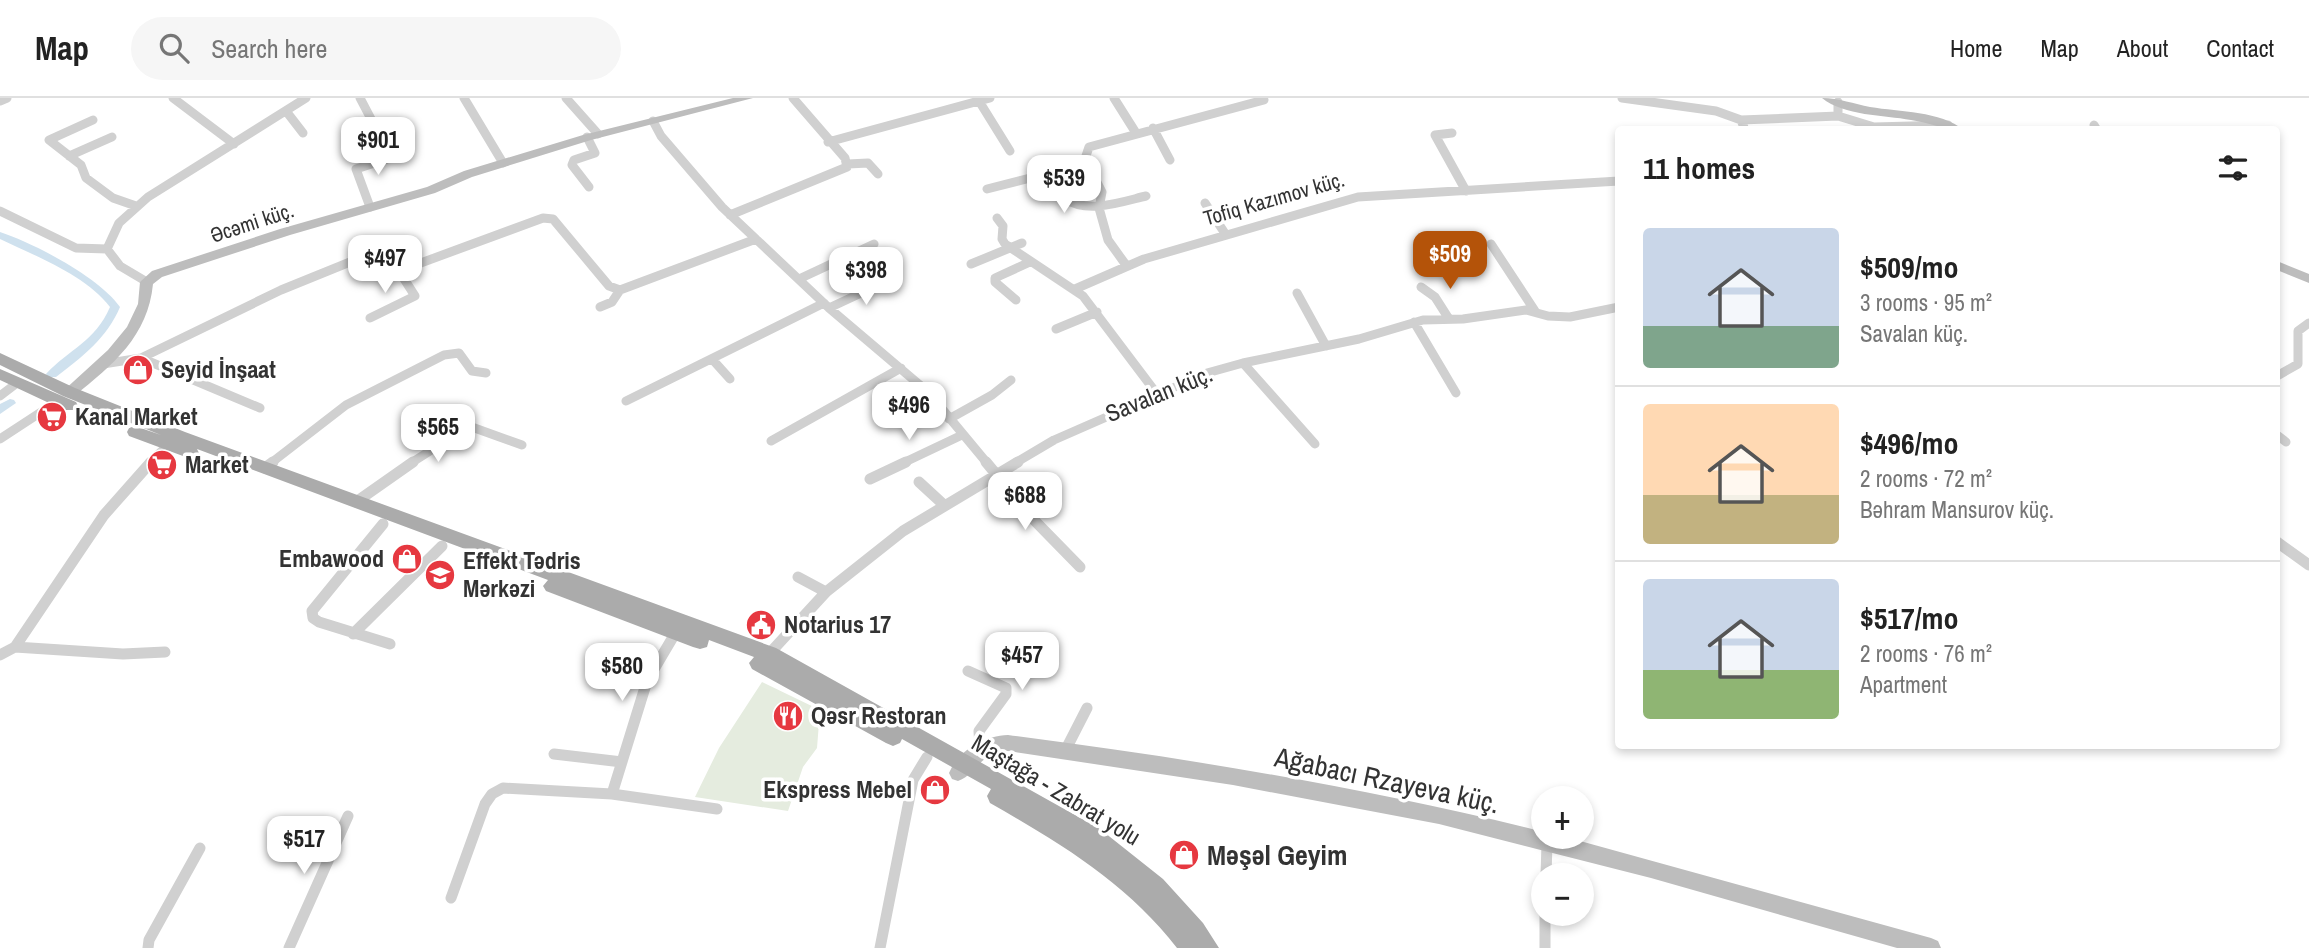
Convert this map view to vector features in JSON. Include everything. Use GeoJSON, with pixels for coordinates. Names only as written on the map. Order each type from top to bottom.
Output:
{"type":"FeatureCollection","features":[{"type":"Feature","properties":{"kind":"main road","name":"Maştağa - Zabrat yolu"},"geometry":{"type":"LineString","coordinates":[[0,358],[63,396],[769,654],[961,769],[1122,856],[1166,895],[1208,948]]}},
{"type":"Feature","properties":{"kind":"main road"},"geometry":{"type":"LineString","coordinates":[[8,378],[63,396],[169,445],[763,664],[928,757],[961,769],[1112,866],[1156,903],[1191,948]]}},
{"type":"Feature","properties":{"kind":"street"},"geometry":{"type":"LineString","coordinates":[[0,101],[7,98]]}},
{"type":"Feature","properties":{"kind":"street"},"geometry":{"type":"LineString","coordinates":[[173,98],[234,144]]}},
{"type":"Feature","properties":{"kind":"street"},"geometry":{"type":"LineString","coordinates":[[107,249],[119,223],[136,206],[306,98]]}},
{"type":"Feature","properties":{"kind":"street"},"geometry":{"type":"LineString","coordinates":[[360,98],[380,136]]}},
{"type":"Feature","properties":{"kind":"street"},"geometry":{"type":"LineString","coordinates":[[464,98],[503,163]]}},
{"type":"Feature","properties":{"kind":"street"},"geometry":{"type":"LineString","coordinates":[[566,98],[592,135],[595,153],[575,160],[572,165],[589,187]]}},
{"type":"Feature","properties":{"kind":"street","name":"Əcəmi küç."},"geometry":{"type":"LineString","coordinates":[[147,282],[157,274],[285,232],[431,190],[503,163],[592,135],[747,98]]}},
{"type":"Feature","properties":{"kind":"street"},"geometry":{"type":"LineString","coordinates":[[793,98],[848,164]]}},
{"type":"Feature","properties":{"kind":"street"},"geometry":{"type":"LineString","coordinates":[[828,142],[990,98]]}},
{"type":"Feature","properties":{"kind":"street"},"geometry":{"type":"LineString","coordinates":[[1114,98],[1136,133]]}},
{"type":"Feature","properties":{"kind":"street"},"geometry":{"type":"LineString","coordinates":[[1622,98],[1716,111],[1741,120],[1838,116],[1850,123],[1864,126]]}},
{"type":"Feature","properties":{"kind":"street"},"geometry":{"type":"LineString","coordinates":[[1126,265],[1108,240],[1099,204],[1102,192],[1085,159],[1086,152],[1097,143],[1225,107],[1264,100]]}},
{"type":"Feature","properties":{"kind":"street"},"geometry":{"type":"LineString","coordinates":[[1838,116],[1833,100],[1931,118],[1951,126]]}},
{"type":"Feature","properties":{"kind":"street"},"geometry":{"type":"LineString","coordinates":[[979,101],[1010,151]]}},
{"type":"Feature","properties":{"kind":"street"},"geometry":{"type":"LineString","coordinates":[[286,111],[303,132]]}},
{"type":"Feature","properties":{"kind":"street"},"geometry":{"type":"LineString","coordinates":[[93,120],[50,138],[50,141],[81,165],[86,178],[113,198],[136,206]]}},
{"type":"Feature","properties":{"kind":"street"},"geometry":{"type":"LineString","coordinates":[[1741,120],[1743,126]]}},
{"type":"Feature","properties":{"kind":"street"},"geometry":{"type":"LineString","coordinates":[[1773,120],[1779,126]]}},
{"type":"Feature","properties":{"kind":"street"},"geometry":{"type":"LineString","coordinates":[[653,121],[661,136],[730,215],[826,305],[928,392],[1035,521],[1080,567]]}},
{"type":"Feature","properties":{"kind":"street"},"geometry":{"type":"LineString","coordinates":[[1153,128],[1170,160]]}},
{"type":"Feature","properties":{"kind":"street"},"geometry":{"type":"LineString","coordinates":[[1452,133],[1435,135],[1466,191]]}},
{"type":"Feature","properties":{"kind":"street"},"geometry":{"type":"LineString","coordinates":[[69,156],[112,137]]}},
{"type":"Feature","properties":{"kind":"street"},"geometry":{"type":"LineString","coordinates":[[370,207],[356,169],[402,154]]}},
{"type":"Feature","properties":{"kind":"street"},"geometry":{"type":"LineString","coordinates":[[730,215],[843,170],[848,164],[868,163],[878,174]]}},
{"type":"Feature","properties":{"kind":"street"},"geometry":{"type":"LineString","coordinates":[[987,189],[1042,175],[1068,201],[1089,206],[1146,196]]}},
{"type":"Feature","properties":{"kind":"street","name":"Tofiq Kazımov küç."},"geometry":{"type":"LineString","coordinates":[[1075,289],[1126,265],[1358,197],[1615,181]]}},
{"type":"Feature","properties":{"kind":"street"},"geometry":{"type":"LineString","coordinates":[[1205,203],[1226,235]]}},
{"type":"Feature","properties":{"kind":"street"},"geometry":{"type":"LineString","coordinates":[[0,211],[76,248],[107,249]]}},
{"type":"Feature","properties":{"kind":"street"},"geometry":{"type":"LineString","coordinates":[[399,271],[536,220],[549,218],[609,286],[620,290]]}},
{"type":"Feature","properties":{"kind":"street"},"geometry":{"type":"LineString","coordinates":[[997,218],[1003,226],[1002,239],[1011,249],[1075,289],[1097,312],[1157,394]]}},
{"type":"Feature","properties":{"kind":"street"},"geometry":{"type":"LineString","coordinates":[[600,307],[612,302],[620,290],[756,239]]}},
{"type":"Feature","properties":{"kind":"street"},"geometry":{"type":"LineString","coordinates":[[971,264],[1023,243]]}},
{"type":"Feature","properties":{"kind":"street"},"geometry":{"type":"LineString","coordinates":[[799,279],[874,244]]}},
{"type":"Feature","properties":{"kind":"street"},"geometry":{"type":"LineString","coordinates":[[1491,244],[1535,311]]}},
{"type":"Feature","properties":{"kind":"street"},"geometry":{"type":"LineString","coordinates":[[0,439],[63,396],[103,364],[139,316],[146,298],[147,282],[120,266],[107,249]]}},
{"type":"Feature","properties":{"kind":"street"},"geometry":{"type":"LineString","coordinates":[[103,364],[141,358],[281,290],[377,251],[387,252],[415,296],[370,318]]}},
{"type":"Feature","properties":{"kind":"street"},"geometry":{"type":"LineString","coordinates":[[1016,300],[995,282],[995,278],[1030,262]]}},
{"type":"Feature","properties":{"kind":"street"},"geometry":{"type":"LineString","coordinates":[[2280,266],[2309,279]]}},
{"type":"Feature","properties":{"kind":"street"},"geometry":{"type":"LineString","coordinates":[[626,401],[826,305],[891,279]]}},
{"type":"Feature","properties":{"kind":"street"},"geometry":{"type":"LineString","coordinates":[[1421,287],[1435,297],[1449,319]]}},
{"type":"Feature","properties":{"kind":"street"},"geometry":{"type":"LineString","coordinates":[[1297,293],[1326,346]]}},
{"type":"Feature","properties":{"kind":"street","name":"Savalan küç."},"geometry":{"type":"LineString","coordinates":[[769,654],[827,592],[892,538],[995,474],[1067,434],[1208,373],[1414,323],[1518,310],[1535,311],[1560,318],[1615,308]]}},
{"type":"Feature","properties":{"kind":"street"},"geometry":{"type":"LineString","coordinates":[[1056,329],[1097,312]]}},
{"type":"Feature","properties":{"kind":"street"},"geometry":{"type":"LineString","coordinates":[[1414,323],[1456,393]]}},
{"type":"Feature","properties":{"kind":"street"},"geometry":{"type":"LineString","coordinates":[[2298,365],[2298,331],[2309,323]]}},
{"type":"Feature","properties":{"kind":"street"},"geometry":{"type":"LineString","coordinates":[[265,468],[346,405],[444,355],[459,354],[472,371],[486,373]]}},
{"type":"Feature","properties":{"kind":"street"},"geometry":{"type":"LineString","coordinates":[[141,358],[260,408]]}},
{"type":"Feature","properties":{"kind":"street"},"geometry":{"type":"LineString","coordinates":[[712,359],[730,379]]}},
{"type":"Feature","properties":{"kind":"street"},"geometry":{"type":"LineString","coordinates":[[1243,363],[1315,444]]}},
{"type":"Feature","properties":{"kind":"street"},"geometry":{"type":"LineString","coordinates":[[2280,374],[2298,365],[2309,369]]}},
{"type":"Feature","properties":{"kind":"street"},"geometry":{"type":"LineString","coordinates":[[771,441],[901,368]]}},
{"type":"Feature","properties":{"kind":"street"},"geometry":{"type":"LineString","coordinates":[[0,396],[8,378]]}},
{"type":"Feature","properties":{"kind":"street"},"geometry":{"type":"LineString","coordinates":[[949,419],[1011,380]]}},
{"type":"Feature","properties":{"kind":"street"},"geometry":{"type":"LineString","coordinates":[[356,502],[469,426],[522,445]]}},
{"type":"Feature","properties":{"kind":"street"},"geometry":{"type":"LineString","coordinates":[[870,478],[962,435]]}},
{"type":"Feature","properties":{"kind":"street"},"geometry":{"type":"LineString","coordinates":[[0,655],[15,647],[107,513],[146,466],[169,445]]}},
{"type":"Feature","properties":{"kind":"street"},"geometry":{"type":"LineString","coordinates":[[919,482],[944,505]]}},
{"type":"Feature","properties":{"kind":"street"},"geometry":{"type":"LineString","coordinates":[[383,524],[312,611],[313,618],[319,622],[390,644]]}},
{"type":"Feature","properties":{"kind":"street"},"geometry":{"type":"LineString","coordinates":[[2280,543],[2309,565]]}},
{"type":"Feature","properties":{"kind":"street"},"geometry":{"type":"LineString","coordinates":[[353,634],[442,546]]}},
{"type":"Feature","properties":{"kind":"street"},"geometry":{"type":"LineString","coordinates":[[799,577],[827,592]]}},
{"type":"Feature","properties":{"kind":"street"},"geometry":{"type":"LineString","coordinates":[[612,794],[648,681],[676,632]]}},
{"type":"Feature","properties":{"kind":"street"},"geometry":{"type":"LineString","coordinates":[[15,647],[123,654],[165,652]]}},
{"type":"Feature","properties":{"kind":"street"},"geometry":{"type":"LineString","coordinates":[[961,769],[980,749],[979,731],[1006,694],[1006,688],[968,671]]}},
{"type":"Feature","properties":{"kind":"street"},"geometry":{"type":"LineString","coordinates":[[1065,751],[1087,708]]}},
{"type":"Feature","properties":{"kind":"street","name":"Ağabacı Rzayeva küç."},"geometry":{"type":"LineString","coordinates":[[980,749],[995,743],[1008,743],[1065,751],[1369,802],[1531,840]]}},
{"type":"Feature","properties":{"kind":"street"},"geometry":{"type":"LineString","coordinates":[[554,754],[622,762]]}},
{"type":"Feature","properties":{"kind":"street"},"geometry":{"type":"LineString","coordinates":[[880,948],[913,780],[928,757]]}},
{"type":"Feature","properties":{"kind":"street"},"geometry":{"type":"LineString","coordinates":[[451,898],[485,804],[492,794],[503,788],[612,794],[717,809]]}},
{"type":"Feature","properties":{"kind":"street"},"geometry":{"type":"LineString","coordinates":[[289,948],[348,817]]}},
{"type":"Feature","properties":{"kind":"street"},"geometry":{"type":"LineString","coordinates":[[148,948],[200,848]]}},
{"type":"Feature","properties":{"kind":"street","name":"Ağabacı Rzayeva küç."},"geometry":{"type":"LineString","coordinates":[[1565,849],[1931,948]]}},
{"type":"Feature","properties":{"kind":"street"},"geometry":{"type":"LineString","coordinates":[[1545,926],[1545,948]]}},
{"type":"Feature","properties":{"kind":"shaded area"},"geometry":{"type":"Polygon","coordinates":[[[762,682],[820,710],[817,748],[803,767],[788,811],[695,797],[719,748],[762,682]]]}},
{"type":"Feature","properties":{"kind":"waterway"},"geometry":{"type":"LineString","coordinates":[[0,235],[80,276],[108,297],[115,307],[97,336],[52,374]]}},
{"type":"Feature","properties":{"kind":"waterway"},"geometry":{"type":"LineString","coordinates":[[0,410],[10,403]]}},
{"type":"Feature","properties":{"kind":"place","name":"Seyid İnşaat"},"geometry":{"type":"Point","coordinates":[138,370]}},
{"type":"Feature","properties":{"kind":"place","name":"Kanal Market"},"geometry":{"type":"Point","coordinates":[52,417]}},
{"type":"Feature","properties":{"kind":"place","name":"Market"},"geometry":{"type":"Point","coordinates":[162,465]}},
{"type":"Feature","properties":{"kind":"place","name":"Embawood"},"geometry":{"type":"Point","coordinates":[407,559]}},
{"type":"Feature","properties":{"kind":"place","name":"Effekt Tədris Mərkəzi"},"geometry":{"type":"Point","coordinates":[440,575]}},
{"type":"Feature","properties":{"kind":"place","name":"Notarius 17"},"geometry":{"type":"Point","coordinates":[761,625]}},
{"type":"Feature","properties":{"kind":"place","name":"Qəsr Restoran"},"geometry":{"type":"Point","coordinates":[788,716]}},
{"type":"Feature","properties":{"kind":"place","name":"Ekspress Mebel"},"geometry":{"type":"Point","coordinates":[935,790]}},
{"type":"Feature","properties":{"kind":"place","name":"Məşəl Geyim"},"geometry":{"type":"Point","coordinates":[1184,855]}}]}
